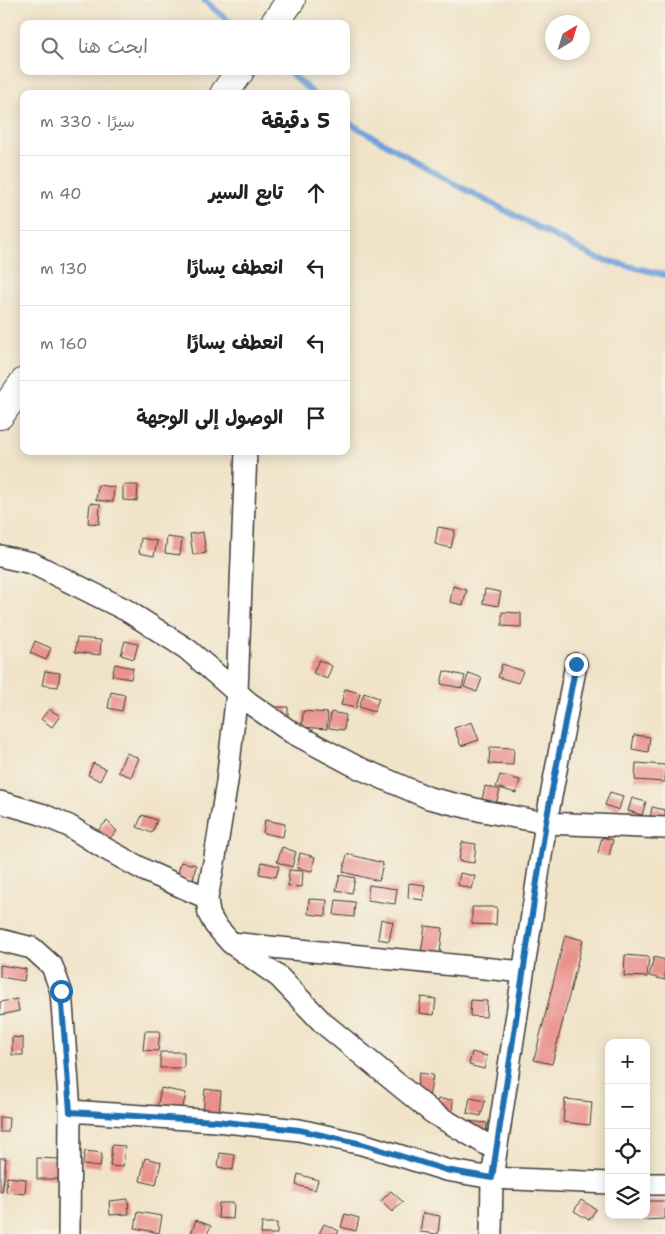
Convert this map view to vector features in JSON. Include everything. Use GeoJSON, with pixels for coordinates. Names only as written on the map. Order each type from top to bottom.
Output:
{"type":"FeatureCollection","features":[{"type":"Feature","properties":{"kind":"highway"},"geometry":{"type":"LineString","coordinates":[[277,20],[291,0]]}},
{"type":"Feature","properties":{"kind":"highway"},"geometry":{"type":"LineString","coordinates":[[227,90],[237,75]]}},
{"type":"Feature","properties":{"kind":"highway"},"geometry":{"type":"LineString","coordinates":[[0,416],[20,388]]}},
{"type":"Feature","properties":{"kind":"street"},"geometry":{"type":"LineString","coordinates":[[246,455],[237,692],[227,782],[216,857],[207,898],[210,914],[215,925],[231,943],[279,977],[323,1023],[433,1113],[496,1150]]}},
{"type":"Feature","properties":{"kind":"street"},"geometry":{"type":"LineString","coordinates":[[0,556],[32,563],[126,610],[187,649],[248,702],[291,732],[357,767],[429,798],[482,812],[546,822],[665,828]]}},
{"type":"Feature","properties":{"kind":"street"},"geometry":{"type":"LineString","coordinates":[[491,1234],[492,1178],[496,1150],[546,822],[576,664]]}},
{"type":"Feature","properties":{"kind":"street"},"geometry":{"type":"LineString","coordinates":[[0,802],[41,814],[68,826],[146,871],[207,898]]}},
{"type":"Feature","properties":{"kind":"street"},"geometry":{"type":"LineString","coordinates":[[0,940],[32,948],[52,966],[61,991],[70,1112],[69,1234]]}},
{"type":"Feature","properties":{"kind":"street"},"geometry":{"type":"LineString","coordinates":[[231,943],[523,972]]}},
{"type":"Feature","properties":{"kind":"street"},"geometry":{"type":"LineString","coordinates":[[70,1112],[216,1121],[299,1130],[362,1144],[446,1170],[492,1178],[605,1182]]}},
{"type":"Feature","properties":{"kind":"street"},"geometry":{"type":"LineString","coordinates":[[650,1184],[665,1184]]}},
{"type":"Feature","properties":{"kind":"building"},"geometry":{"type":"Polygon","coordinates":[[[98,485],[114,487],[113,502],[96,500],[98,485]]]}},
{"type":"Feature","properties":{"kind":"building"},"geometry":{"type":"Polygon","coordinates":[[[123,485],[138,485],[137,501],[123,500],[123,485]]]}},
{"type":"Feature","properties":{"kind":"building"},"geometry":{"type":"Polygon","coordinates":[[[90,503],[100,504],[99,524],[88,523],[90,503]]]}},
{"type":"Feature","properties":{"kind":"building"},"geometry":{"type":"Polygon","coordinates":[[[438,527],[455,530],[451,548],[435,544],[438,527]]]}},
{"type":"Feature","properties":{"kind":"building"},"geometry":{"type":"Polygon","coordinates":[[[203,532],[206,553],[193,555],[190,534],[203,532]]]}},
{"type":"Feature","properties":{"kind":"building"},"geometry":{"type":"Polygon","coordinates":[[[167,537],[182,539],[180,555],[165,553],[167,537]]]}},
{"type":"Feature","properties":{"kind":"building"},"geometry":{"type":"Polygon","coordinates":[[[141,538],[157,541],[154,556],[139,553],[141,538]]]}},
{"type":"Feature","properties":{"kind":"building"},"geometry":{"type":"Polygon","coordinates":[[[453,586],[467,590],[463,605],[450,602],[453,586]]]}},
{"type":"Feature","properties":{"kind":"building"},"geometry":{"type":"Polygon","coordinates":[[[485,589],[501,592],[498,606],[483,603],[485,589]]]}},
{"type":"Feature","properties":{"kind":"building"},"geometry":{"type":"Polygon","coordinates":[[[502,612],[521,613],[521,627],[502,626],[502,612]]]}},
{"type":"Feature","properties":{"kind":"building"},"geometry":{"type":"Polygon","coordinates":[[[77,638],[101,640],[100,655],[75,652],[77,638]]]}},
{"type":"Feature","properties":{"kind":"building"},"geometry":{"type":"Polygon","coordinates":[[[35,641],[51,648],[46,660],[30,653],[35,641]]]}},
{"type":"Feature","properties":{"kind":"building"},"geometry":{"type":"Polygon","coordinates":[[[125,641],[138,644],[134,659],[121,655],[125,641]]]}},
{"type":"Feature","properties":{"kind":"building"},"geometry":{"type":"Polygon","coordinates":[[[319,660],[332,666],[327,679],[313,673],[319,660]]]}},
{"type":"Feature","properties":{"kind":"building"},"geometry":{"type":"Polygon","coordinates":[[[115,664],[133,668],[131,679],[112,676],[115,664]]]}},
{"type":"Feature","properties":{"kind":"building"},"geometry":{"type":"Polygon","coordinates":[[[502,664],[523,671],[518,683],[498,677],[502,664]]]}},
{"type":"Feature","properties":{"kind":"building"},"geometry":{"type":"Polygon","coordinates":[[[45,671],[60,673],[58,687],[42,685],[45,671]]]}},
{"type":"Feature","properties":{"kind":"building"},"geometry":{"type":"Polygon","coordinates":[[[444,671],[465,676],[462,688],[441,684],[444,671]]]}},
{"type":"Feature","properties":{"kind":"building"},"geometry":{"type":"Polygon","coordinates":[[[469,673],[482,678],[477,692],[464,687],[469,673]]]}},
{"type":"Feature","properties":{"kind":"building"},"geometry":{"type":"Polygon","coordinates":[[[345,689],[360,693],[356,708],[341,705],[345,689]]]}},
{"type":"Feature","properties":{"kind":"building"},"geometry":{"type":"Polygon","coordinates":[[[111,692],[125,695],[122,711],[108,708],[111,692]]]}},
{"type":"Feature","properties":{"kind":"building"},"geometry":{"type":"Polygon","coordinates":[[[364,693],[379,698],[374,712],[359,707],[364,693]]]}},
{"type":"Feature","properties":{"kind":"building"},"geometry":{"type":"Polygon","coordinates":[[[269,707],[288,707],[288,721],[269,707]]]}},
{"type":"Feature","properties":{"kind":"building"},"geometry":{"type":"Polygon","coordinates":[[[49,709],[60,716],[52,727],[41,719],[49,709]]]}},
{"type":"Feature","properties":{"kind":"building"},"geometry":{"type":"Polygon","coordinates":[[[303,711],[328,713],[327,729],[302,727],[303,711]]]}},
{"type":"Feature","properties":{"kind":"building"},"geometry":{"type":"Polygon","coordinates":[[[331,712],[346,715],[344,730],[329,728],[331,712]]]}},
{"type":"Feature","properties":{"kind":"building"},"geometry":{"type":"Polygon","coordinates":[[[472,722],[479,740],[461,746],[454,728],[472,722]]]}},
{"type":"Feature","properties":{"kind":"building"},"geometry":{"type":"Polygon","coordinates":[[[634,735],[650,737],[648,752],[632,749],[634,735]]]}},
{"type":"Feature","properties":{"kind":"building"},"geometry":{"type":"Polygon","coordinates":[[[490,747],[514,748],[513,765],[489,764],[490,747]]]}},
{"type":"Feature","properties":{"kind":"building"},"geometry":{"type":"Polygon","coordinates":[[[126,753],[139,758],[131,777],[118,772],[126,753]]]}},
{"type":"Feature","properties":{"kind":"building"},"geometry":{"type":"Polygon","coordinates":[[[93,763],[106,769],[100,781],[88,775],[93,763]]]}},
{"type":"Feature","properties":{"kind":"building"},"geometry":{"type":"Polygon","coordinates":[[[636,763],[665,765],[665,782],[635,780],[636,763]]]}},
{"type":"Feature","properties":{"kind":"building"},"geometry":{"type":"Polygon","coordinates":[[[500,775],[520,780],[516,793],[496,787],[500,775]]]}},
{"type":"Feature","properties":{"kind":"building"},"geometry":{"type":"Polygon","coordinates":[[[485,786],[500,790],[496,804],[482,800],[485,786]]]}},
{"type":"Feature","properties":{"kind":"building"},"geometry":{"type":"Polygon","coordinates":[[[610,792],[623,796],[619,810],[605,805],[610,792]]]}},
{"type":"Feature","properties":{"kind":"building"},"geometry":{"type":"Polygon","coordinates":[[[632,798],[646,802],[642,815],[628,811],[632,798]]]}},
{"type":"Feature","properties":{"kind":"building"},"geometry":{"type":"Polygon","coordinates":[[[652,807],[665,810],[665,823],[649,824],[652,807]]]}},
{"type":"Feature","properties":{"kind":"building"},"geometry":{"type":"Polygon","coordinates":[[[142,815],[157,820],[152,833],[137,827],[142,815]]]}},
{"type":"Feature","properties":{"kind":"building"},"geometry":{"type":"Polygon","coordinates":[[[265,820],[285,824],[283,837],[263,833],[265,820]]]}},
{"type":"Feature","properties":{"kind":"building"},"geometry":{"type":"Polygon","coordinates":[[[107,821],[117,831],[107,841],[97,831],[107,821]]]}},
{"type":"Feature","properties":{"kind":"building"},"geometry":{"type":"Polygon","coordinates":[[[602,837],[613,840],[609,856],[598,853],[602,837]]]}},
{"type":"Feature","properties":{"kind":"building"},"geometry":{"type":"Polygon","coordinates":[[[462,842],[476,844],[474,863],[459,861],[462,842]]]}},
{"type":"Feature","properties":{"kind":"building"},"geometry":{"type":"Polygon","coordinates":[[[282,847],[296,852],[292,867],[277,862],[282,847]]]}},
{"type":"Feature","properties":{"kind":"building"},"geometry":{"type":"Polygon","coordinates":[[[300,853],[315,857],[312,871],[297,868],[300,853]]]}},
{"type":"Feature","properties":{"kind":"building"},"geometry":{"type":"Polygon","coordinates":[[[347,854],[383,863],[379,881],[343,872],[347,854]]]}},
{"type":"Feature","properties":{"kind":"building"},"geometry":{"type":"Polygon","coordinates":[[[181,862],[196,865],[193,881],[177,877],[181,862]]]}},
{"type":"Feature","properties":{"kind":"building"},"geometry":{"type":"Polygon","coordinates":[[[262,862],[279,866],[276,877],[259,874],[262,862]]]}},
{"type":"Feature","properties":{"kind":"building"},"geometry":{"type":"Polygon","coordinates":[[[289,870],[303,871],[302,887],[288,886],[289,870]]]}},
{"type":"Feature","properties":{"kind":"building"},"geometry":{"type":"Polygon","coordinates":[[[460,873],[475,876],[472,889],[458,885],[460,873]]]}},
{"type":"Feature","properties":{"kind":"building"},"geometry":{"type":"Polygon","coordinates":[[[340,875],[355,878],[352,893],[336,890],[340,875]]]}},
{"type":"Feature","properties":{"kind":"building"},"geometry":{"type":"Polygon","coordinates":[[[409,883],[425,885],[423,900],[408,898],[409,883]]]}},
{"type":"Feature","properties":{"kind":"building"},"geometry":{"type":"Polygon","coordinates":[[[369,885],[397,889],[395,904],[367,900],[369,885]]]}},
{"type":"Feature","properties":{"kind":"building"},"geometry":{"type":"Polygon","coordinates":[[[309,899],[327,900],[326,916],[308,914],[309,899]]]}},
{"type":"Feature","properties":{"kind":"building"},"geometry":{"type":"Polygon","coordinates":[[[336,900],[355,902],[354,917],[334,915],[336,900]]]}},
{"type":"Feature","properties":{"kind":"building"},"geometry":{"type":"Polygon","coordinates":[[[472,907],[497,907],[496,925],[472,924],[472,907]]]}},
{"type":"Feature","properties":{"kind":"building"},"geometry":{"type":"Polygon","coordinates":[[[381,919],[393,922],[389,941],[378,939],[381,919]]]}},
{"type":"Feature","properties":{"kind":"building"},"geometry":{"type":"Polygon","coordinates":[[[425,926],[443,928],[438,970],[419,967],[425,926]]]}},
{"type":"Feature","properties":{"kind":"building"},"geometry":{"type":"Polygon","coordinates":[[[565,935],[583,940],[552,1064],[534,1060],[565,935]]]}},
{"type":"Feature","properties":{"kind":"building"},"geometry":{"type":"Polygon","coordinates":[[[625,955],[649,957],[647,977],[624,976],[625,955]]]}},
{"type":"Feature","properties":{"kind":"building"},"geometry":{"type":"Polygon","coordinates":[[[654,957],[665,960],[665,980],[649,976],[654,957]]]}},
{"type":"Feature","properties":{"kind":"building"},"geometry":{"type":"Polygon","coordinates":[[[0,965],[26,969],[24,981],[0,977],[0,965]]]}},
{"type":"Feature","properties":{"kind":"building"},"geometry":{"type":"Polygon","coordinates":[[[421,997],[436,999],[434,1015],[419,1013],[421,997]]]}},
{"type":"Feature","properties":{"kind":"building"},"geometry":{"type":"Polygon","coordinates":[[[17,999],[19,1011],[0,1015],[0,1002],[17,999]]]}},
{"type":"Feature","properties":{"kind":"building"},"geometry":{"type":"Polygon","coordinates":[[[471,1000],[487,1001],[486,1017],[470,1016],[471,1000]]]}},
{"type":"Feature","properties":{"kind":"building"},"geometry":{"type":"Polygon","coordinates":[[[145,1031],[160,1031],[158,1051],[143,1050],[145,1031]]]}},
{"type":"Feature","properties":{"kind":"building"},"geometry":{"type":"Polygon","coordinates":[[[12,1037],[23,1038],[23,1055],[12,1055],[12,1037]]]}},
{"type":"Feature","properties":{"kind":"building"},"geometry":{"type":"Polygon","coordinates":[[[160,1052],[184,1052],[184,1068],[160,1068],[160,1052]]]}},
{"type":"Feature","properties":{"kind":"building"},"geometry":{"type":"Polygon","coordinates":[[[472,1052],[487,1056],[484,1069],[469,1065],[472,1052]]]}},
{"type":"Feature","properties":{"kind":"building"},"geometry":{"type":"Polygon","coordinates":[[[419,1073],[433,1075],[429,1098],[416,1096],[419,1073]]]}},
{"type":"Feature","properties":{"kind":"building"},"geometry":{"type":"Polygon","coordinates":[[[161,1088],[186,1093],[179,1124],[155,1118],[161,1088]]]}},
{"type":"Feature","properties":{"kind":"building"},"geometry":{"type":"Polygon","coordinates":[[[205,1089],[221,1091],[219,1115],[203,1113],[205,1089]]]}},
{"type":"Feature","properties":{"kind":"building"},"geometry":{"type":"Polygon","coordinates":[[[470,1098],[485,1101],[481,1116],[467,1113],[470,1098]]]}},
{"type":"Feature","properties":{"kind":"building"},"geometry":{"type":"Polygon","coordinates":[[[438,1099],[453,1100],[452,1114],[437,1113],[438,1099]]]}},
{"type":"Feature","properties":{"kind":"building"},"geometry":{"type":"Polygon","coordinates":[[[565,1099],[592,1102],[590,1125],[563,1122],[565,1099]]]}},
{"type":"Feature","properties":{"kind":"building"},"geometry":{"type":"Polygon","coordinates":[[[0,1117],[9,1118],[8,1132],[0,1132],[0,1117]]]}},
{"type":"Feature","properties":{"kind":"building"},"geometry":{"type":"Polygon","coordinates":[[[468,1121],[487,1123],[485,1145],[465,1143],[468,1121]]]}},
{"type":"Feature","properties":{"kind":"building"},"geometry":{"type":"Polygon","coordinates":[[[112,1145],[125,1146],[123,1167],[110,1166],[112,1145]]]}},
{"type":"Feature","properties":{"kind":"building"},"geometry":{"type":"Polygon","coordinates":[[[85,1151],[102,1153],[100,1167],[83,1165],[85,1151]]]}},
{"type":"Feature","properties":{"kind":"building"},"geometry":{"type":"Polygon","coordinates":[[[220,1153],[235,1155],[233,1170],[218,1167],[220,1153]]]}},
{"type":"Feature","properties":{"kind":"building"},"geometry":{"type":"Polygon","coordinates":[[[0,1158],[6,1158],[2,1192],[0,1192],[0,1158]]]}},
{"type":"Feature","properties":{"kind":"building"},"geometry":{"type":"Polygon","coordinates":[[[37,1158],[59,1159],[59,1179],[37,1179],[37,1158]]]}},
{"type":"Feature","properties":{"kind":"building"},"geometry":{"type":"Polygon","coordinates":[[[145,1158],[161,1162],[156,1185],[140,1181],[145,1158]]]}},
{"type":"Feature","properties":{"kind":"building"},"geometry":{"type":"Polygon","coordinates":[[[298,1174],[318,1180],[315,1190],[296,1185],[298,1174]]]}},
{"type":"Feature","properties":{"kind":"building"},"geometry":{"type":"Polygon","coordinates":[[[7,1177],[26,1179],[25,1194],[6,1192],[7,1177]]]}},
{"type":"Feature","properties":{"kind":"building"},"geometry":{"type":"Polygon","coordinates":[[[391,1191],[403,1202],[392,1212],[381,1201],[391,1191]]]}},
{"type":"Feature","properties":{"kind":"building"},"geometry":{"type":"Polygon","coordinates":[[[128,1199],[129,1214],[110,1215],[109,1201],[128,1199]]]}},
{"type":"Feature","properties":{"kind":"building"},"geometry":{"type":"Polygon","coordinates":[[[581,1200],[596,1209],[589,1220],[574,1211],[581,1200]]]}},
{"type":"Feature","properties":{"kind":"building"},"geometry":{"type":"Polygon","coordinates":[[[650,1201],[665,1201],[665,1219],[642,1220],[650,1219],[650,1201]]]}},
{"type":"Feature","properties":{"kind":"building"},"geometry":{"type":"Polygon","coordinates":[[[219,1203],[234,1203],[233,1219],[218,1218],[219,1203]]]}},
{"type":"Feature","properties":{"kind":"building"},"geometry":{"type":"Polygon","coordinates":[[[138,1212],[162,1216],[159,1233],[135,1228],[138,1212]]]}},
{"type":"Feature","properties":{"kind":"building"},"geometry":{"type":"Polygon","coordinates":[[[423,1213],[440,1216],[438,1234],[420,1232],[423,1213]]]}},
{"type":"Feature","properties":{"kind":"building"},"geometry":{"type":"Polygon","coordinates":[[[345,1214],[359,1218],[356,1231],[341,1227],[345,1214]]]}},
{"type":"Feature","properties":{"kind":"building"},"geometry":{"type":"Polygon","coordinates":[[[196,1220],[211,1226],[207,1234],[191,1234],[196,1220]]]}},
{"type":"Feature","properties":{"kind":"building"},"geometry":{"type":"Polygon","coordinates":[[[262,1223],[277,1223],[277,1234],[261,1234],[262,1223]]]}},
{"type":"Feature","properties":{"kind":"building"},"geometry":{"type":"Polygon","coordinates":[[[324,1224],[339,1231],[337,1234],[319,1234],[324,1224]]]}},
{"type":"Feature","properties":{"kind":"waterway"},"geometry":{"type":"LineString","coordinates":[[204,0],[227,20]]}},
{"type":"Feature","properties":{"kind":"waterway"},"geometry":{"type":"LineString","coordinates":[[293,75],[309,90]]}},
{"type":"Feature","properties":{"kind":"waterway"},"geometry":{"type":"LineString","coordinates":[[350,123],[453,183],[596,258],[665,275]]}},
{"type":"Feature","properties":{"kind":"route"},"geometry":{"type":"LineString","coordinates":[[61,991],[70,1112],[216,1121],[299,1130],[362,1144],[446,1170],[492,1178],[546,822],[576,664]]}}]}
